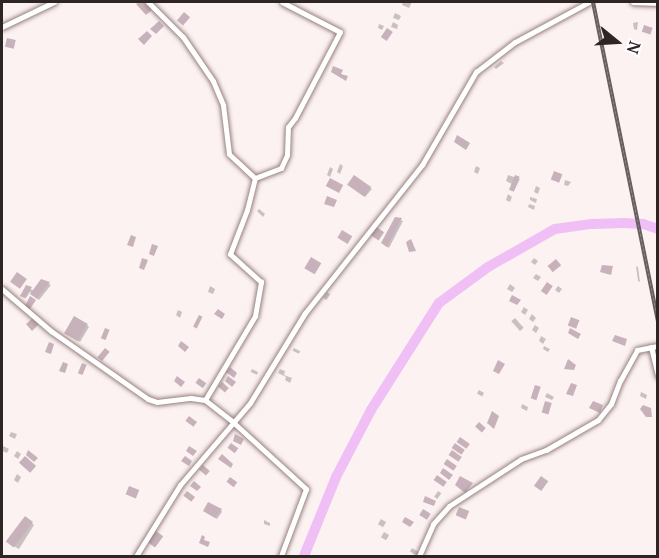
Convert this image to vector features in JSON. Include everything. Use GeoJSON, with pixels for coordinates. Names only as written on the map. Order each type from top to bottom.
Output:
{"type":"FeatureCollection","features":[{"type":"Feature","properties":{"kind":"street"},"geometry":{"type":"LineString","coordinates":[[2,27],[54,2]]}},
{"type":"Feature","properties":{"kind":"street"},"geometry":{"type":"LineString","coordinates":[[148,2],[183,37],[213,81],[223,105],[229,154],[255,178]]}},
{"type":"Feature","properties":{"kind":"street"},"geometry":{"type":"LineString","coordinates":[[255,178],[281,168],[287,155],[288,127],[295,118],[340,32],[282,2]]}},
{"type":"Feature","properties":{"kind":"street"},"geometry":{"type":"LineString","coordinates":[[136,556],[180,485],[250,404],[305,314],[422,165],[476,72],[515,42],[589,2]]}},
{"type":"Feature","properties":{"kind":"street"},"geometry":{"type":"LineString","coordinates":[[633,2],[657,3]]}},
{"type":"Feature","properties":{"kind":"street"},"geometry":{"type":"LineString","coordinates":[[205,400],[255,316],[261,282],[230,254],[247,210],[255,178]]}},
{"type":"Feature","properties":{"kind":"street"},"geometry":{"type":"LineString","coordinates":[[2,289],[51,331],[148,399],[158,402],[191,398],[205,400],[234,423],[306,489],[281,556]]}},
{"type":"Feature","properties":{"kind":"street"},"geometry":{"type":"LineString","coordinates":[[420,556],[433,524],[449,506],[521,459],[546,450],[598,420],[611,404],[620,381],[637,350],[654,346],[657,376]]}},
{"type":"Feature","properties":{"kind":"building"},"geometry":{"type":"Polygon","coordinates":[[[144,2],[152,10],[146,15],[136,4],[144,2]]]}},
{"type":"Feature","properties":{"kind":"building"},"geometry":{"type":"Polygon","coordinates":[[[184,12],[190,17],[183,26],[177,20],[184,12]]]}},
{"type":"Feature","properties":{"kind":"building"},"geometry":{"type":"Polygon","coordinates":[[[159,21],[164,26],[156,34],[150,29],[159,21]]]}},
{"type":"Feature","properties":{"kind":"building"},"geometry":{"type":"Polygon","coordinates":[[[644,25],[653,28],[650,34],[642,32],[644,25]]]}},
{"type":"Feature","properties":{"kind":"building"},"geometry":{"type":"Polygon","coordinates":[[[387,28],[393,32],[387,41],[381,37],[387,28]]]}},
{"type":"Feature","properties":{"kind":"building"},"geometry":{"type":"Polygon","coordinates":[[[147,31],[152,36],[144,45],[138,39],[147,31]]]}},
{"type":"Feature","properties":{"kind":"building"},"geometry":{"type":"Polygon","coordinates":[[[7,38],[16,40],[14,49],[5,47],[7,38]]]}},
{"type":"Feature","properties":{"kind":"building"},"geometry":{"type":"Polygon","coordinates":[[[333,66],[343,70],[341,74],[348,76],[346,81],[331,72],[333,66]]]}},
{"type":"Feature","properties":{"kind":"building"},"geometry":{"type":"Polygon","coordinates":[[[457,135],[470,143],[466,150],[454,142],[457,135]]]}},
{"type":"Feature","properties":{"kind":"building"},"geometry":{"type":"Polygon","coordinates":[[[554,171],[562,174],[559,183],[551,179],[554,171]]]}},
{"type":"Feature","properties":{"kind":"building"},"geometry":{"type":"Polygon","coordinates":[[[354,175],[371,187],[364,197],[347,185],[354,175]]]}},
{"type":"Feature","properties":{"kind":"building"},"geometry":{"type":"Polygon","coordinates":[[[515,175],[520,177],[514,192],[509,190],[515,175]]]}},
{"type":"Feature","properties":{"kind":"building"},"geometry":{"type":"Polygon","coordinates":[[[330,178],[343,185],[339,193],[326,186],[330,178]]]}},
{"type":"Feature","properties":{"kind":"building"},"geometry":{"type":"Polygon","coordinates":[[[327,196],[337,200],[334,207],[324,204],[327,196]]]}},
{"type":"Feature","properties":{"kind":"building"},"geometry":{"type":"Polygon","coordinates":[[[395,217],[402,218],[387,247],[381,243],[395,217]]]}},
{"type":"Feature","properties":{"kind":"building"},"geometry":{"type":"Polygon","coordinates":[[[375,226],[384,232],[379,240],[369,234],[375,226]]]}},
{"type":"Feature","properties":{"kind":"building"},"geometry":{"type":"Polygon","coordinates":[[[342,230],[352,236],[348,244],[337,238],[342,230]]]}},
{"type":"Feature","properties":{"kind":"building"},"geometry":{"type":"Polygon","coordinates":[[[131,235],[136,237],[133,247],[127,245],[131,235]]]}},
{"type":"Feature","properties":{"kind":"building"},"geometry":{"type":"Polygon","coordinates":[[[411,239],[416,251],[409,252],[406,242],[411,239]]]}},
{"type":"Feature","properties":{"kind":"building"},"geometry":{"type":"Polygon","coordinates":[[[152,244],[158,246],[154,256],[149,254],[152,244]]]}},
{"type":"Feature","properties":{"kind":"building"},"geometry":{"type":"Polygon","coordinates":[[[311,257],[321,263],[315,274],[304,268],[311,257]]]}},
{"type":"Feature","properties":{"kind":"building"},"geometry":{"type":"Polygon","coordinates":[[[142,258],[148,260],[144,270],[139,268],[142,258]]]}},
{"type":"Feature","properties":{"kind":"building"},"geometry":{"type":"Polygon","coordinates":[[[556,259],[561,265],[553,272],[548,266],[556,259]]]}},
{"type":"Feature","properties":{"kind":"building"},"geometry":{"type":"Polygon","coordinates":[[[602,265],[613,266],[611,275],[600,272],[602,265]]]}},
{"type":"Feature","properties":{"kind":"building"},"geometry":{"type":"Polygon","coordinates":[[[17,272],[27,279],[20,289],[10,282],[17,272]]]}},
{"type":"Feature","properties":{"kind":"building"},"geometry":{"type":"Polygon","coordinates":[[[41,279],[50,282],[37,299],[30,294],[41,279]]]}},
{"type":"Feature","properties":{"kind":"building"},"geometry":{"type":"Polygon","coordinates":[[[547,282],[553,286],[547,295],[541,291],[547,282]]]}},
{"type":"Feature","properties":{"kind":"building"},"geometry":{"type":"Polygon","coordinates":[[[26,285],[32,287],[25,298],[20,296],[26,285]]]}},
{"type":"Feature","properties":{"kind":"building"},"geometry":{"type":"Polygon","coordinates":[[[512,295],[521,300],[517,305],[509,301],[512,295]]]}},
{"type":"Feature","properties":{"kind":"building"},"geometry":{"type":"Polygon","coordinates":[[[30,296],[36,300],[30,309],[25,306],[30,296]]]}},
{"type":"Feature","properties":{"kind":"building"},"geometry":{"type":"Polygon","coordinates":[[[218,309],[225,314],[222,319],[214,314],[218,309]]]}},
{"type":"Feature","properties":{"kind":"building"},"geometry":{"type":"Polygon","coordinates":[[[199,315],[203,317],[197,328],[193,327],[199,315]]]}},
{"type":"Feature","properties":{"kind":"building"},"geometry":{"type":"Polygon","coordinates":[[[74,316],[88,324],[78,341],[64,333],[74,316]]]}},
{"type":"Feature","properties":{"kind":"building"},"geometry":{"type":"Polygon","coordinates":[[[571,317],[579,320],[576,329],[568,325],[571,317]]]}},
{"type":"Feature","properties":{"kind":"building"},"geometry":{"type":"Polygon","coordinates":[[[33,318],[39,324],[32,331],[26,324],[33,318]]]}},
{"type":"Feature","properties":{"kind":"building"},"geometry":{"type":"Polygon","coordinates":[[[105,328],[110,330],[106,340],[101,338],[105,328]]]}},
{"type":"Feature","properties":{"kind":"building"},"geometry":{"type":"Polygon","coordinates":[[[570,328],[581,334],[578,339],[568,333],[570,328]]]}},
{"type":"Feature","properties":{"kind":"building"},"geometry":{"type":"Polygon","coordinates":[[[615,335],[627,339],[625,346],[612,341],[615,335]]]}},
{"type":"Feature","properties":{"kind":"building"},"geometry":{"type":"Polygon","coordinates":[[[181,341],[189,347],[185,352],[178,346],[181,341]]]}},
{"type":"Feature","properties":{"kind":"building"},"geometry":{"type":"Polygon","coordinates":[[[49,342],[54,344],[51,354],[45,352],[49,342]]]}},
{"type":"Feature","properties":{"kind":"building"},"geometry":{"type":"Polygon","coordinates":[[[105,348],[110,352],[102,361],[97,357],[105,348]]]}},
{"type":"Feature","properties":{"kind":"building"},"geometry":{"type":"Polygon","coordinates":[[[568,359],[576,365],[574,370],[564,369],[568,359]]]}},
{"type":"Feature","properties":{"kind":"building"},"geometry":{"type":"Polygon","coordinates":[[[498,360],[505,364],[499,374],[493,371],[498,360]]]}},
{"type":"Feature","properties":{"kind":"building"},"geometry":{"type":"Polygon","coordinates":[[[63,362],[68,364],[65,373],[59,371],[63,362]]]}},
{"type":"Feature","properties":{"kind":"building"},"geometry":{"type":"Polygon","coordinates":[[[82,363],[87,365],[83,375],[78,373],[82,363]]]}},
{"type":"Feature","properties":{"kind":"building"},"geometry":{"type":"Polygon","coordinates":[[[230,367],[237,373],[234,378],[226,372],[230,367]]]}},
{"type":"Feature","properties":{"kind":"building"},"geometry":{"type":"Polygon","coordinates":[[[177,376],[185,382],[181,387],[174,381],[177,376]]]}},
{"type":"Feature","properties":{"kind":"building"},"geometry":{"type":"Polygon","coordinates":[[[228,376],[236,382],[232,387],[225,381],[228,376]]]}},
{"type":"Feature","properties":{"kind":"building"},"geometry":{"type":"Polygon","coordinates":[[[199,378],[206,383],[203,388],[195,383],[199,378]]]}},
{"type":"Feature","properties":{"kind":"building"},"geometry":{"type":"Polygon","coordinates":[[[222,382],[229,388],[225,392],[218,387],[222,382]]]}},
{"type":"Feature","properties":{"kind":"building"},"geometry":{"type":"Polygon","coordinates":[[[571,383],[577,385],[573,396],[566,394],[571,383]]]}},
{"type":"Feature","properties":{"kind":"building"},"geometry":{"type":"Polygon","coordinates":[[[535,385],[541,387],[536,400],[531,398],[535,385]]]}},
{"type":"Feature","properties":{"kind":"building"},"geometry":{"type":"Polygon","coordinates":[[[545,401],[552,403],[548,414],[542,413],[545,401]]]}},
{"type":"Feature","properties":{"kind":"building"},"geometry":{"type":"Polygon","coordinates":[[[593,401],[603,405],[600,413],[589,408],[593,401]]]}},
{"type":"Feature","properties":{"kind":"building"},"geometry":{"type":"Polygon","coordinates":[[[643,405],[651,408],[652,417],[646,417],[640,409],[643,405]]]}},
{"type":"Feature","properties":{"kind":"building"},"geometry":{"type":"Polygon","coordinates":[[[492,411],[499,416],[494,429],[487,423],[492,411]]]}},
{"type":"Feature","properties":{"kind":"building"},"geometry":{"type":"Polygon","coordinates":[[[189,416],[197,422],[193,427],[185,421],[189,416]]]}},
{"type":"Feature","properties":{"kind":"building"},"geometry":{"type":"Polygon","coordinates":[[[479,422],[486,428],[482,432],[475,427],[479,422]]]}},
{"type":"Feature","properties":{"kind":"building"},"geometry":{"type":"Polygon","coordinates":[[[235,434],[244,439],[241,445],[233,441],[235,434]]]}},
{"type":"Feature","properties":{"kind":"building"},"geometry":{"type":"Polygon","coordinates":[[[460,437],[470,444],[466,449],[457,442],[460,437]]]}},
{"type":"Feature","properties":{"kind":"building"},"geometry":{"type":"Polygon","coordinates":[[[231,443],[238,448],[235,453],[227,448],[231,443]]]}},
{"type":"Feature","properties":{"kind":"building"},"geometry":{"type":"Polygon","coordinates":[[[455,443],[465,450],[461,455],[452,448],[455,443]]]}},
{"type":"Feature","properties":{"kind":"building"},"geometry":{"type":"Polygon","coordinates":[[[189,446],[197,451],[193,456],[186,451],[189,446]]]}},
{"type":"Feature","properties":{"kind":"building"},"geometry":{"type":"Polygon","coordinates":[[[28,450],[38,458],[34,462],[26,455],[28,450]]]}},
{"type":"Feature","properties":{"kind":"building"},"geometry":{"type":"Polygon","coordinates":[[[452,450],[462,457],[458,462],[449,455],[452,450]]]}},
{"type":"Feature","properties":{"kind":"building"},"geometry":{"type":"Polygon","coordinates":[[[222,454],[233,464],[231,468],[218,459],[222,454]]]}},
{"type":"Feature","properties":{"kind":"building"},"geometry":{"type":"Polygon","coordinates":[[[25,456],[36,466],[30,473],[19,463],[25,456]]]}},
{"type":"Feature","properties":{"kind":"building"},"geometry":{"type":"Polygon","coordinates":[[[185,456],[192,461],[189,466],[181,461],[185,456]]]}},
{"type":"Feature","properties":{"kind":"building"},"geometry":{"type":"Polygon","coordinates":[[[447,459],[457,466],[453,471],[444,464],[447,459]]]}},
{"type":"Feature","properties":{"kind":"building"},"geometry":{"type":"Polygon","coordinates":[[[203,465],[210,471],[206,475],[199,470],[203,465]]]}},
{"type":"Feature","properties":{"kind":"building"},"geometry":{"type":"Polygon","coordinates":[[[443,468],[453,475],[449,480],[440,473],[443,468]]]}},
{"type":"Feature","properties":{"kind":"building"},"geometry":{"type":"Polygon","coordinates":[[[437,475],[447,482],[443,487],[434,480],[437,475]]]}},
{"type":"Feature","properties":{"kind":"building"},"geometry":{"type":"Polygon","coordinates":[[[460,476],[473,483],[465,493],[455,485],[460,476]]]}},
{"type":"Feature","properties":{"kind":"building"},"geometry":{"type":"Polygon","coordinates":[[[541,476],[548,481],[541,491],[534,486],[541,476]]]}},
{"type":"Feature","properties":{"kind":"building"},"geometry":{"type":"Polygon","coordinates":[[[230,477],[237,482],[234,487],[226,482],[230,477]]]}},
{"type":"Feature","properties":{"kind":"building"},"geometry":{"type":"Polygon","coordinates":[[[194,481],[201,487],[197,491],[190,486],[194,481]]]}},
{"type":"Feature","properties":{"kind":"building"},"geometry":{"type":"Polygon","coordinates":[[[129,486],[139,490],[136,498],[126,494],[129,486]]]}},
{"type":"Feature","properties":{"kind":"building"},"geometry":{"type":"Polygon","coordinates":[[[187,491],[195,497],[191,502],[183,496],[187,491]]]}},
{"type":"Feature","properties":{"kind":"building"},"geometry":{"type":"Polygon","coordinates":[[[425,496],[436,501],[434,506],[423,502],[425,496]]]}},
{"type":"Feature","properties":{"kind":"building"},"geometry":{"type":"Polygon","coordinates":[[[208,502],[222,509],[215,518],[203,511],[208,502]]]}},
{"type":"Feature","properties":{"kind":"building"},"geometry":{"type":"Polygon","coordinates":[[[459,507],[469,511],[466,519],[456,515],[459,507]]]}},
{"type":"Feature","properties":{"kind":"building"},"geometry":{"type":"Polygon","coordinates":[[[423,509],[431,514],[427,520],[419,515],[423,509]]]}},
{"type":"Feature","properties":{"kind":"building"},"geometry":{"type":"Polygon","coordinates":[[[25,516],[33,522],[14,548],[6,542],[25,516]]]}},
{"type":"Feature","properties":{"kind":"building"},"geometry":{"type":"Polygon","coordinates":[[[405,517],[414,522],[410,527],[402,522],[405,517]]]}},
{"type":"Feature","properties":{"kind":"building"},"geometry":{"type":"Polygon","coordinates":[[[156,531],[163,536],[155,548],[148,542],[156,531]]]}},
{"type":"Feature","properties":{"kind":"building"},"geometry":{"type":"Polygon","coordinates":[[[202,535],[205,537],[204,540],[210,542],[208,547],[199,543],[202,535]]]}},
{"type":"Feature","properties":{"kind":"waterway"},"geometry":{"type":"LineString","coordinates":[[304,556],[336,477],[371,410],[439,303],[488,267],[555,229],[623,223],[643,224],[658,229]]}},
{"type":"Feature","properties":{"kind":"railway"},"geometry":{"type":"LineString","coordinates":[[593,2],[658,321]]}}]}
